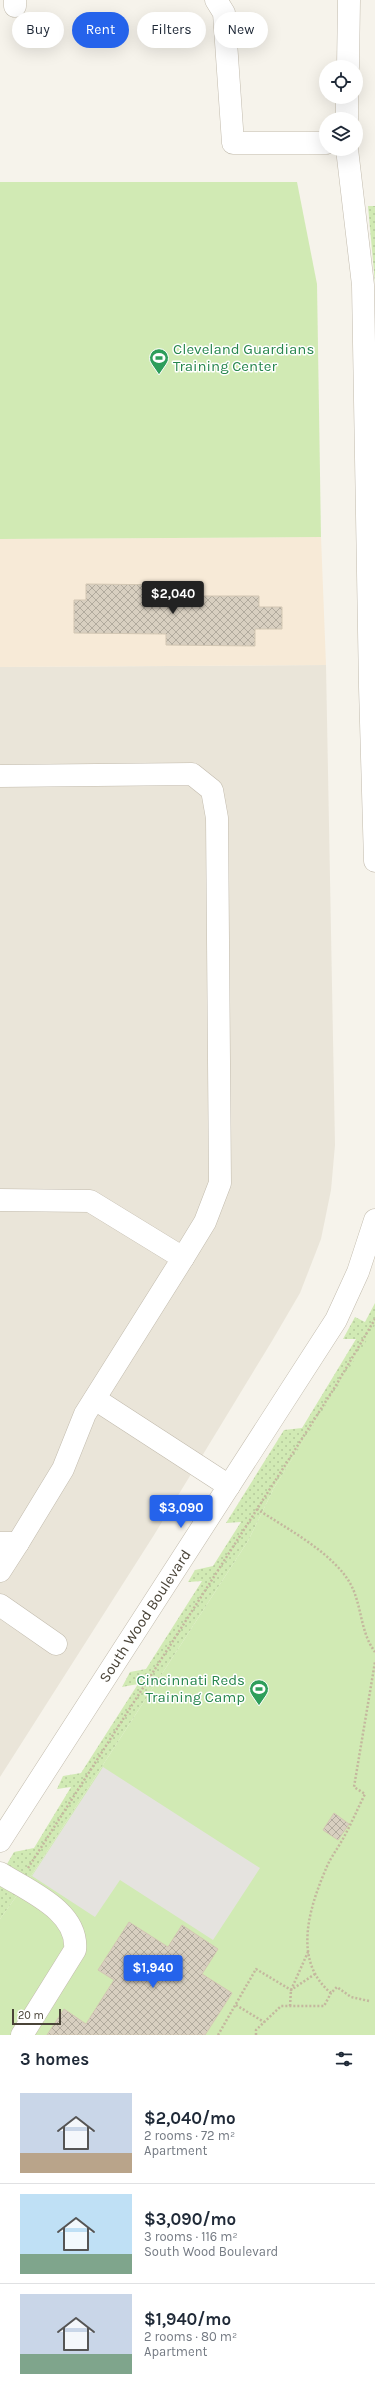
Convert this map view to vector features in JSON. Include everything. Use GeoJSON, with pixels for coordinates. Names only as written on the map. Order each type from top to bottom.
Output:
{"type":"FeatureCollection","features":[{"type":"Feature","properties":{"kind":"street"},"geometry":{"type":"LineString","coordinates":[[216,0],[224,13],[233,143],[319,143]]}},
{"type":"Feature","properties":{"kind":"street"},"geometry":{"type":"LineString","coordinates":[[348,60],[349,0]]}},
{"type":"Feature","properties":{"kind":"street"},"geometry":{"type":"LineString","coordinates":[[348,156],[363,285],[370,687],[375,861]]}},
{"type":"Feature","properties":{"kind":"street"},"geometry":{"type":"LineString","coordinates":[[0,776],[192,774],[212,790],[217,818],[220,1183],[205,1222],[184,1258],[85,1414],[63,1469],[9,1543],[0,1571]]}},
{"type":"Feature","properties":{"kind":"street"},"geometry":{"type":"LineString","coordinates":[[0,1200],[90,1200],[184,1258]]}},
{"type":"Feature","properties":{"kind":"street","name":"South Wood Boulevard"},"geometry":{"type":"LineString","coordinates":[[0,1841],[336,1320],[358,1272],[375,1220]]}},
{"type":"Feature","properties":{"kind":"street"},"geometry":{"type":"LineString","coordinates":[[95,1399],[229,1486]]}},
{"type":"Feature","properties":{"kind":"street"},"geometry":{"type":"LineString","coordinates":[[0,1605],[56,1644]]}},
{"type":"Feature","properties":{"kind":"street"},"geometry":{"type":"LineString","coordinates":[[9,1878],[55,1908],[68,1920],[76,1939],[75,1950],[22,2035]]}},
{"type":"Feature","properties":{"kind":"path"},"geometry":{"type":"LineString","coordinates":[[9,1878],[257,1509],[366,1337],[375,1319]]}},
{"type":"Feature","properties":{"kind":"path"},"geometry":{"type":"LineString","coordinates":[[257,1509],[318,1551],[343,1573],[352,1587],[364,1632],[375,1652]]}},
{"type":"Feature","properties":{"kind":"path"},"geometry":{"type":"LineString","coordinates":[[331,1993],[324,1987],[315,1974],[308,1951],[308,1921],[328,1864],[365,1794],[354,1787],[375,1662]]}},
{"type":"Feature","properties":{"kind":"path"},"geometry":{"type":"LineString","coordinates":[[290,2006],[290,1990],[308,1951]]}},
{"type":"Feature","properties":{"kind":"path"},"geometry":{"type":"LineString","coordinates":[[218,2035],[256,1969],[290,1990]]}},
{"type":"Feature","properties":{"kind":"path"},"geometry":{"type":"LineString","coordinates":[[290,1990],[315,1974]]}},
{"type":"Feature","properties":{"kind":"path"},"geometry":{"type":"LineString","coordinates":[[256,2035],[256,2030],[281,2006],[324,2006],[331,1993],[337,1988],[351,1996],[369,2001]]}},
{"type":"Feature","properties":{"kind":"path"},"geometry":{"type":"LineString","coordinates":[[236,2005],[264,2022]]}},
{"type":"Feature","properties":{"kind":"shaded area"},"geometry":{"type":"Polygon","coordinates":[[[321,537],[326,665],[0,667],[0,539],[321,537]]]}},
{"type":"Feature","properties":{"kind":"shaded area"},"geometry":{"type":"Polygon","coordinates":[[[326,665],[335,1145],[331,1190],[321,1239],[300,1293],[272,1341],[154,1535],[0,1777],[0,667],[326,665]]]}},
{"type":"Feature","properties":{"kind":"shaded area"},"geometry":{"type":"Polygon","coordinates":[[[103,1767],[260,1868],[213,1940],[120,1880],[95,1917],[32,1876],[103,1767]]]}},
{"type":"Feature","properties":{"kind":"green space","name":"Cleveland Guardians Training Center"},"geometry":{"type":"Polygon","coordinates":[[[0,182],[297,182],[317,284],[321,537],[0,539],[0,182]]]}},
{"type":"Feature","properties":{"kind":"green space"},"geometry":{"type":"Polygon","coordinates":[[[368,206],[375,206],[375,283],[368,206]]]}},
{"type":"Feature","properties":{"kind":"green space"},"geometry":{"type":"Polygon","coordinates":[[[375,1303],[375,1325],[372,1332],[274,1488],[248,1541],[31,1876],[0,1919],[0,1876],[14,1852],[34,1848],[71,1787],[57,1789],[63,1776],[81,1773],[138,1684],[122,1687],[130,1672],[146,1669],[202,1581],[188,1582],[195,1570],[213,1566],[241,1522],[226,1523],[284,1430],[302,1428],[356,1339],[343,1339],[355,1317],[365,1322],[375,1303]]]}},
{"type":"Feature","properties":{"kind":"green space","name":"Cincinnati Reds Training Camp"},"geometry":{"type":"Polygon","coordinates":[[[375,1325],[375,2035],[0,2035],[0,1919],[31,1876],[248,1541],[274,1488],[375,1325]]]}},
{"type":"Feature","properties":{"kind":"building"},"geometry":{"type":"Polygon","coordinates":[[[86,584],[174,585],[174,596],[259,596],[259,607],[282,607],[282,629],[255,629],[255,646],[166,645],[166,634],[74,633],[74,600],[86,600],[86,584]]]}},
{"type":"Feature","properties":{"kind":"building"},"geometry":{"type":"Polygon","coordinates":[[[334,1813],[349,1824],[338,1840],[323,1830],[334,1813]]]}},
{"type":"Feature","properties":{"kind":"building"},"geometry":{"type":"Polygon","coordinates":[[[129,1922],[168,1947],[182,1925],[218,1949],[202,1974],[232,1993],[205,2035],[47,2035],[64,2009],[86,2024],[114,1980],[98,1970],[129,1922]]]}},
{"type":"Feature","properties":{"kind":"place","name":"Cleveland Guardians Training Center"},"geometry":{"type":"Point","coordinates":[159,375]}},
{"type":"Feature","properties":{"kind":"place","name":"Cincinnati Reds Training Camp"},"geometry":{"type":"Point","coordinates":[259,1706]}}]}
